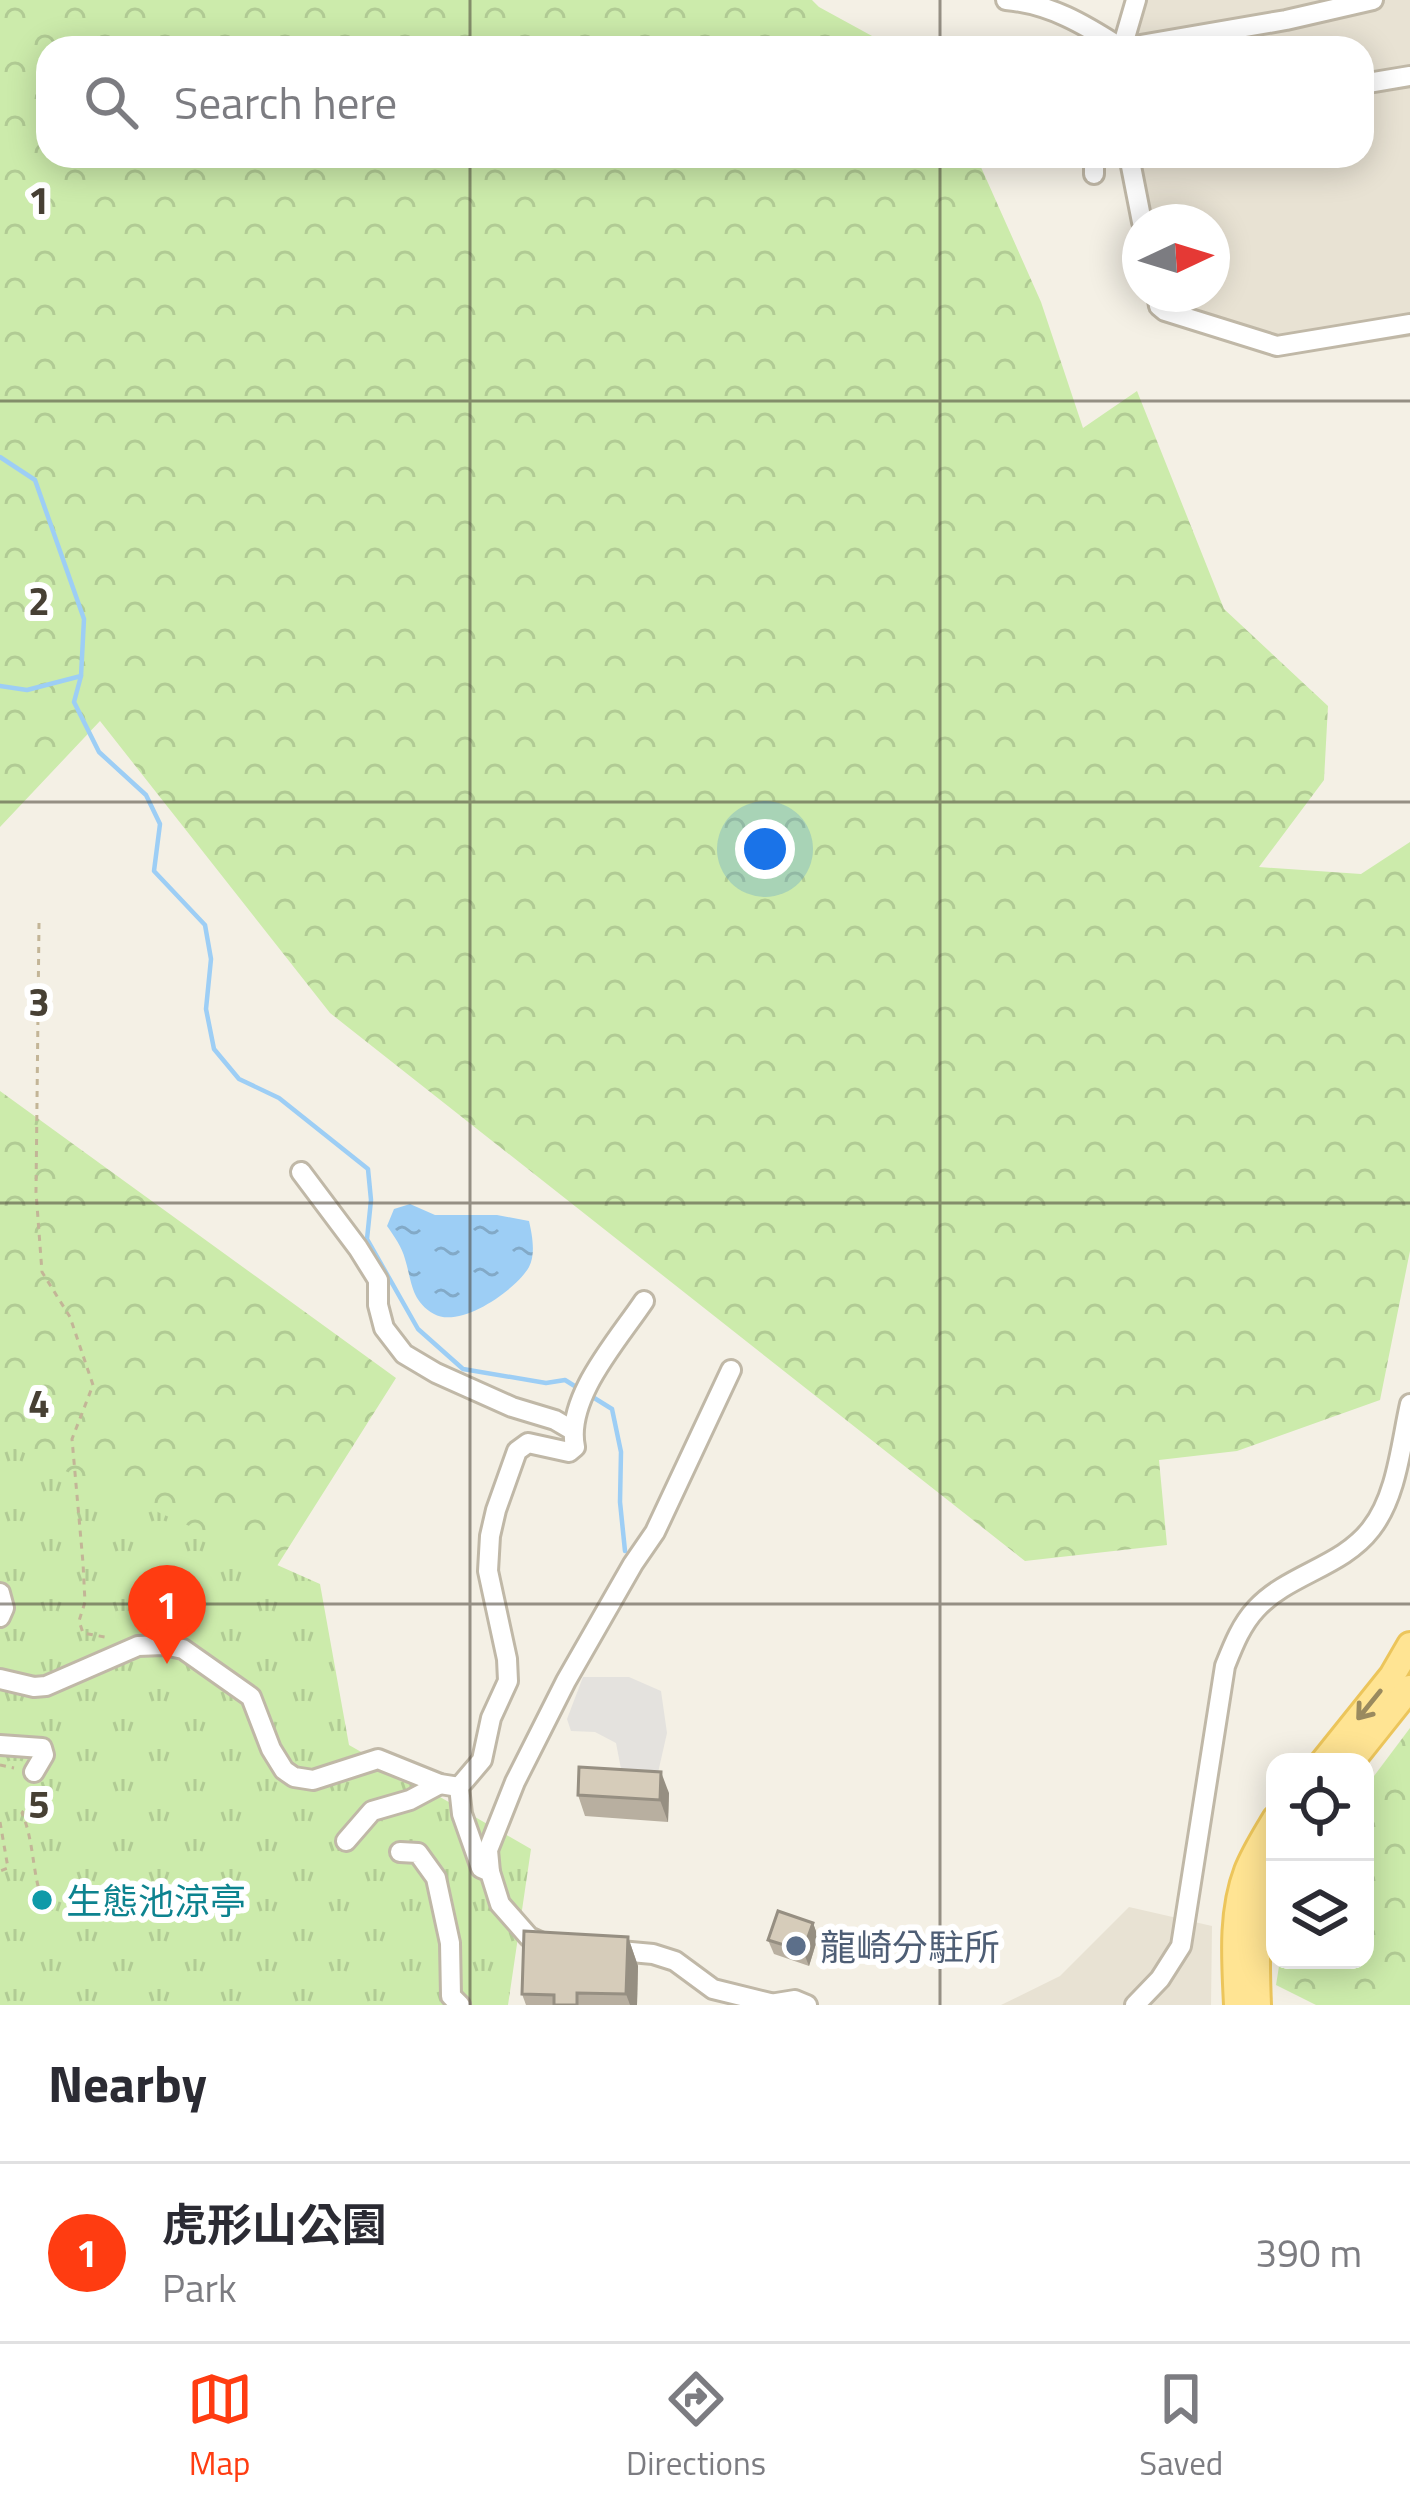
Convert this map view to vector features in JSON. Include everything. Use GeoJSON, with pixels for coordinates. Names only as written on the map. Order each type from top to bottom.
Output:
{"type":"FeatureCollection","features":[{"type":"Feature","properties":{"kind":"main road"},"geometry":{"type":"LineString","coordinates":[[1330,1753],[1392,1676],[1410,1645]]}},
{"type":"Feature","properties":{"kind":"main road"},"geometry":{"type":"LineString","coordinates":[[1358,1753],[1410,1688]]}},
{"type":"Feature","properties":{"kind":"main road"},"geometry":{"type":"LineString","coordinates":[[1237,2005],[1239,1899],[1266,1837]]}},
{"type":"Feature","properties":{"kind":"main road"},"geometry":{"type":"LineString","coordinates":[[1258,2005],[1257,1932],[1266,1889]]}},
{"type":"Feature","properties":{"kind":"street"},"geometry":{"type":"LineString","coordinates":[[1006,0],[1031,2],[1076,19],[1103,36]]}},
{"type":"Feature","properties":{"kind":"street"},"geometry":{"type":"LineString","coordinates":[[1126,36],[1136,0]]}},
{"type":"Feature","properties":{"kind":"street"},"geometry":{"type":"LineString","coordinates":[[1274,0],[1278,21]]}},
{"type":"Feature","properties":{"kind":"street"},"geometry":{"type":"LineString","coordinates":[[1191,36],[1373,0]]}},
{"type":"Feature","properties":{"kind":"street"},"geometry":{"type":"LineString","coordinates":[[1374,83],[1410,76]]}},
{"type":"Feature","properties":{"kind":"street"},"geometry":{"type":"LineString","coordinates":[[1131,168],[1138,204]]}},
{"type":"Feature","properties":{"kind":"street"},"geometry":{"type":"LineString","coordinates":[[1168,312],[1277,346],[1410,325]]}},
{"type":"Feature","properties":{"kind":"street"},"geometry":{"type":"LineString","coordinates":[[301,1172],[377,1280],[384,1328],[404,1354],[512,1407],[556,1420],[572,1430]]}},
{"type":"Feature","properties":{"kind":"street"},"geometry":{"type":"LineString","coordinates":[[346,1841],[372,1811],[450,1785],[482,1760],[491,1718],[508,1681],[488,1571],[496,1510],[518,1451],[528,1443],[569,1452],[575,1447],[572,1430],[585,1390],[644,1301]]}},
{"type":"Feature","properties":{"kind":"street"},"geometry":{"type":"LineString","coordinates":[[562,1945],[529,1937],[500,1904],[488,1850],[515,1782],[566,1682],[655,1532],[731,1370]]}},
{"type":"Feature","properties":{"kind":"street"},"geometry":{"type":"LineString","coordinates":[[1135,2005],[1180,1946],[1225,1666],[1237,1637],[1259,1604],[1345,1552],[1372,1528],[1389,1492],[1410,1404]]}},
{"type":"Feature","properties":{"kind":"street"},"geometry":{"type":"LineString","coordinates":[[0,1593],[4,1608],[0,1616]]}},
{"type":"Feature","properties":{"kind":"street"},"geometry":{"type":"LineString","coordinates":[[0,1679],[46,1686],[139,1646],[183,1649],[251,1696],[271,1749],[294,1778],[313,1780],[378,1759],[450,1785],[481,1868],[490,1873]]}},
{"type":"Feature","properties":{"kind":"street"},"geometry":{"type":"LineString","coordinates":[[0,1745],[42,1748],[44,1755],[34,1772]]}},
{"type":"Feature","properties":{"kind":"street"},"geometry":{"type":"LineString","coordinates":[[400,1852],[418,1853],[436,1878],[450,1942],[451,1996],[460,2005]]}},
{"type":"Feature","properties":{"kind":"street"},"geometry":{"type":"LineString","coordinates":[[585,1947],[675,1960],[713,1988],[767,2004],[795,2000],[807,2005]]}},
{"type":"Feature","properties":{"kind":"path"},"geometry":{"type":"LineString","coordinates":[[39,923],[36,1192],[42,1273],[70,1317],[93,1385],[72,1439],[85,1602],[80,1621],[83,1633],[139,1646]]}},
{"type":"Feature","properties":{"kind":"path"},"geometry":{"type":"LineString","coordinates":[[34,1772],[38,1792],[22,1813],[31,1834],[33,1875],[42,1900]]}},
{"type":"Feature","properties":{"kind":"path"},"geometry":{"type":"LineString","coordinates":[[0,1822],[8,1868],[0,1871]]}},
{"type":"Feature","properties":{"kind":"shaded area"},"geometry":{"type":"Polygon","coordinates":[[[1141,0],[1410,0],[1410,337],[1331,348],[1158,321],[1157,312],[1230,312],[1230,204],[1141,204],[1136,168],[1374,168],[1374,36],[1124,36],[1141,0]]]}},
{"type":"Feature","properties":{"kind":"shaded area"},"geometry":{"type":"Polygon","coordinates":[[[583,1677],[629,1677],[661,1691],[667,1733],[657,1777],[622,1774],[616,1743],[595,1732],[571,1731],[567,1719],[583,1677]]]}},
{"type":"Feature","properties":{"kind":"shaded area"},"geometry":{"type":"Polygon","coordinates":[[[1129,1907],[1212,1926],[1211,2005],[1001,2005],[1060,1976],[1129,1907]]]}},
{"type":"Feature","properties":{"kind":"green space"},"geometry":{"type":"Polygon","coordinates":[[[0,0],[812,0],[872,36],[36,36],[36,168],[981,168],[1041,302],[1083,428],[1137,391],[1224,609],[1328,706],[1324,780],[1259,867],[1361,874],[1410,842],[1410,1251],[1380,1400],[1237,1451],[1159,1460],[1167,1545],[1025,1561],[330,1013],[100,721],[0,827],[0,0]]]}},
{"type":"Feature","properties":{"kind":"green space"},"geometry":{"type":"Polygon","coordinates":[[[0,1091],[396,1378],[199,1689],[33,2005],[0,2005],[0,1091]]]}},
{"type":"Feature","properties":{"kind":"green space"},"geometry":{"type":"Polygon","coordinates":[[[0,1442],[320,1584],[349,1745],[531,1849],[508,2005],[0,2005],[0,1442]]]}},
{"type":"Feature","properties":{"kind":"green space"},"geometry":{"type":"Polygon","coordinates":[[[1410,1728],[1410,2005],[1316,2005],[1276,1985],[1279,1969],[1374,1969],[1374,1776],[1410,1728]]]}},
{"type":"Feature","properties":{"kind":"water"},"geometry":{"type":"Polygon","coordinates":[[[410,1204],[435,1215],[497,1215],[529,1221],[533,1250],[529,1267],[512,1286],[472,1312],[434,1314],[417,1297],[402,1250],[387,1226],[394,1209],[410,1204]]]}},
{"type":"Feature","properties":{"kind":"building"},"geometry":{"type":"Polygon","coordinates":[[[579,1767],[661,1772],[660,1800],[578,1795],[579,1767]]]}},
{"type":"Feature","properties":{"kind":"building"},"geometry":{"type":"Polygon","coordinates":[[[778,1911],[813,1923],[803,1951],[768,1940],[778,1911]]]}},
{"type":"Feature","properties":{"kind":"building"},"geometry":{"type":"Polygon","coordinates":[[[524,1931],[628,1937],[626,1994],[577,1993],[577,2005],[554,2005],[554,1995],[522,1994],[524,1931]]]}},
{"type":"Feature","properties":{"kind":"waterway"},"geometry":{"type":"LineString","coordinates":[[0,457],[35,480],[84,619],[81,676],[27,690],[0,686]]}},
{"type":"Feature","properties":{"kind":"waterway"},"geometry":{"type":"LineString","coordinates":[[81,676],[74,702],[99,752],[146,795],[160,824],[154,871],[205,925],[211,959],[206,1009],[214,1049],[239,1079],[279,1098],[368,1169],[367,1239],[418,1329],[463,1369],[546,1383],[565,1380],[581,1390]]}},
{"type":"Feature","properties":{"kind":"waterway"},"geometry":{"type":"LineString","coordinates":[[591,1396],[612,1409],[621,1452],[625,1551]]}},
{"type":"Feature","properties":{"kind":"place","name":"虎形山公園"},"geometry":{"type":"Point","coordinates":[167,1664]}},
{"type":"Feature","properties":{"kind":"place","name":"生態池涼亭"},"geometry":{"type":"Point","coordinates":[42,1900]}},
{"type":"Feature","properties":{"kind":"place","name":"龍崎分駐所"},"geometry":{"type":"Point","coordinates":[796,1946]}}]}
